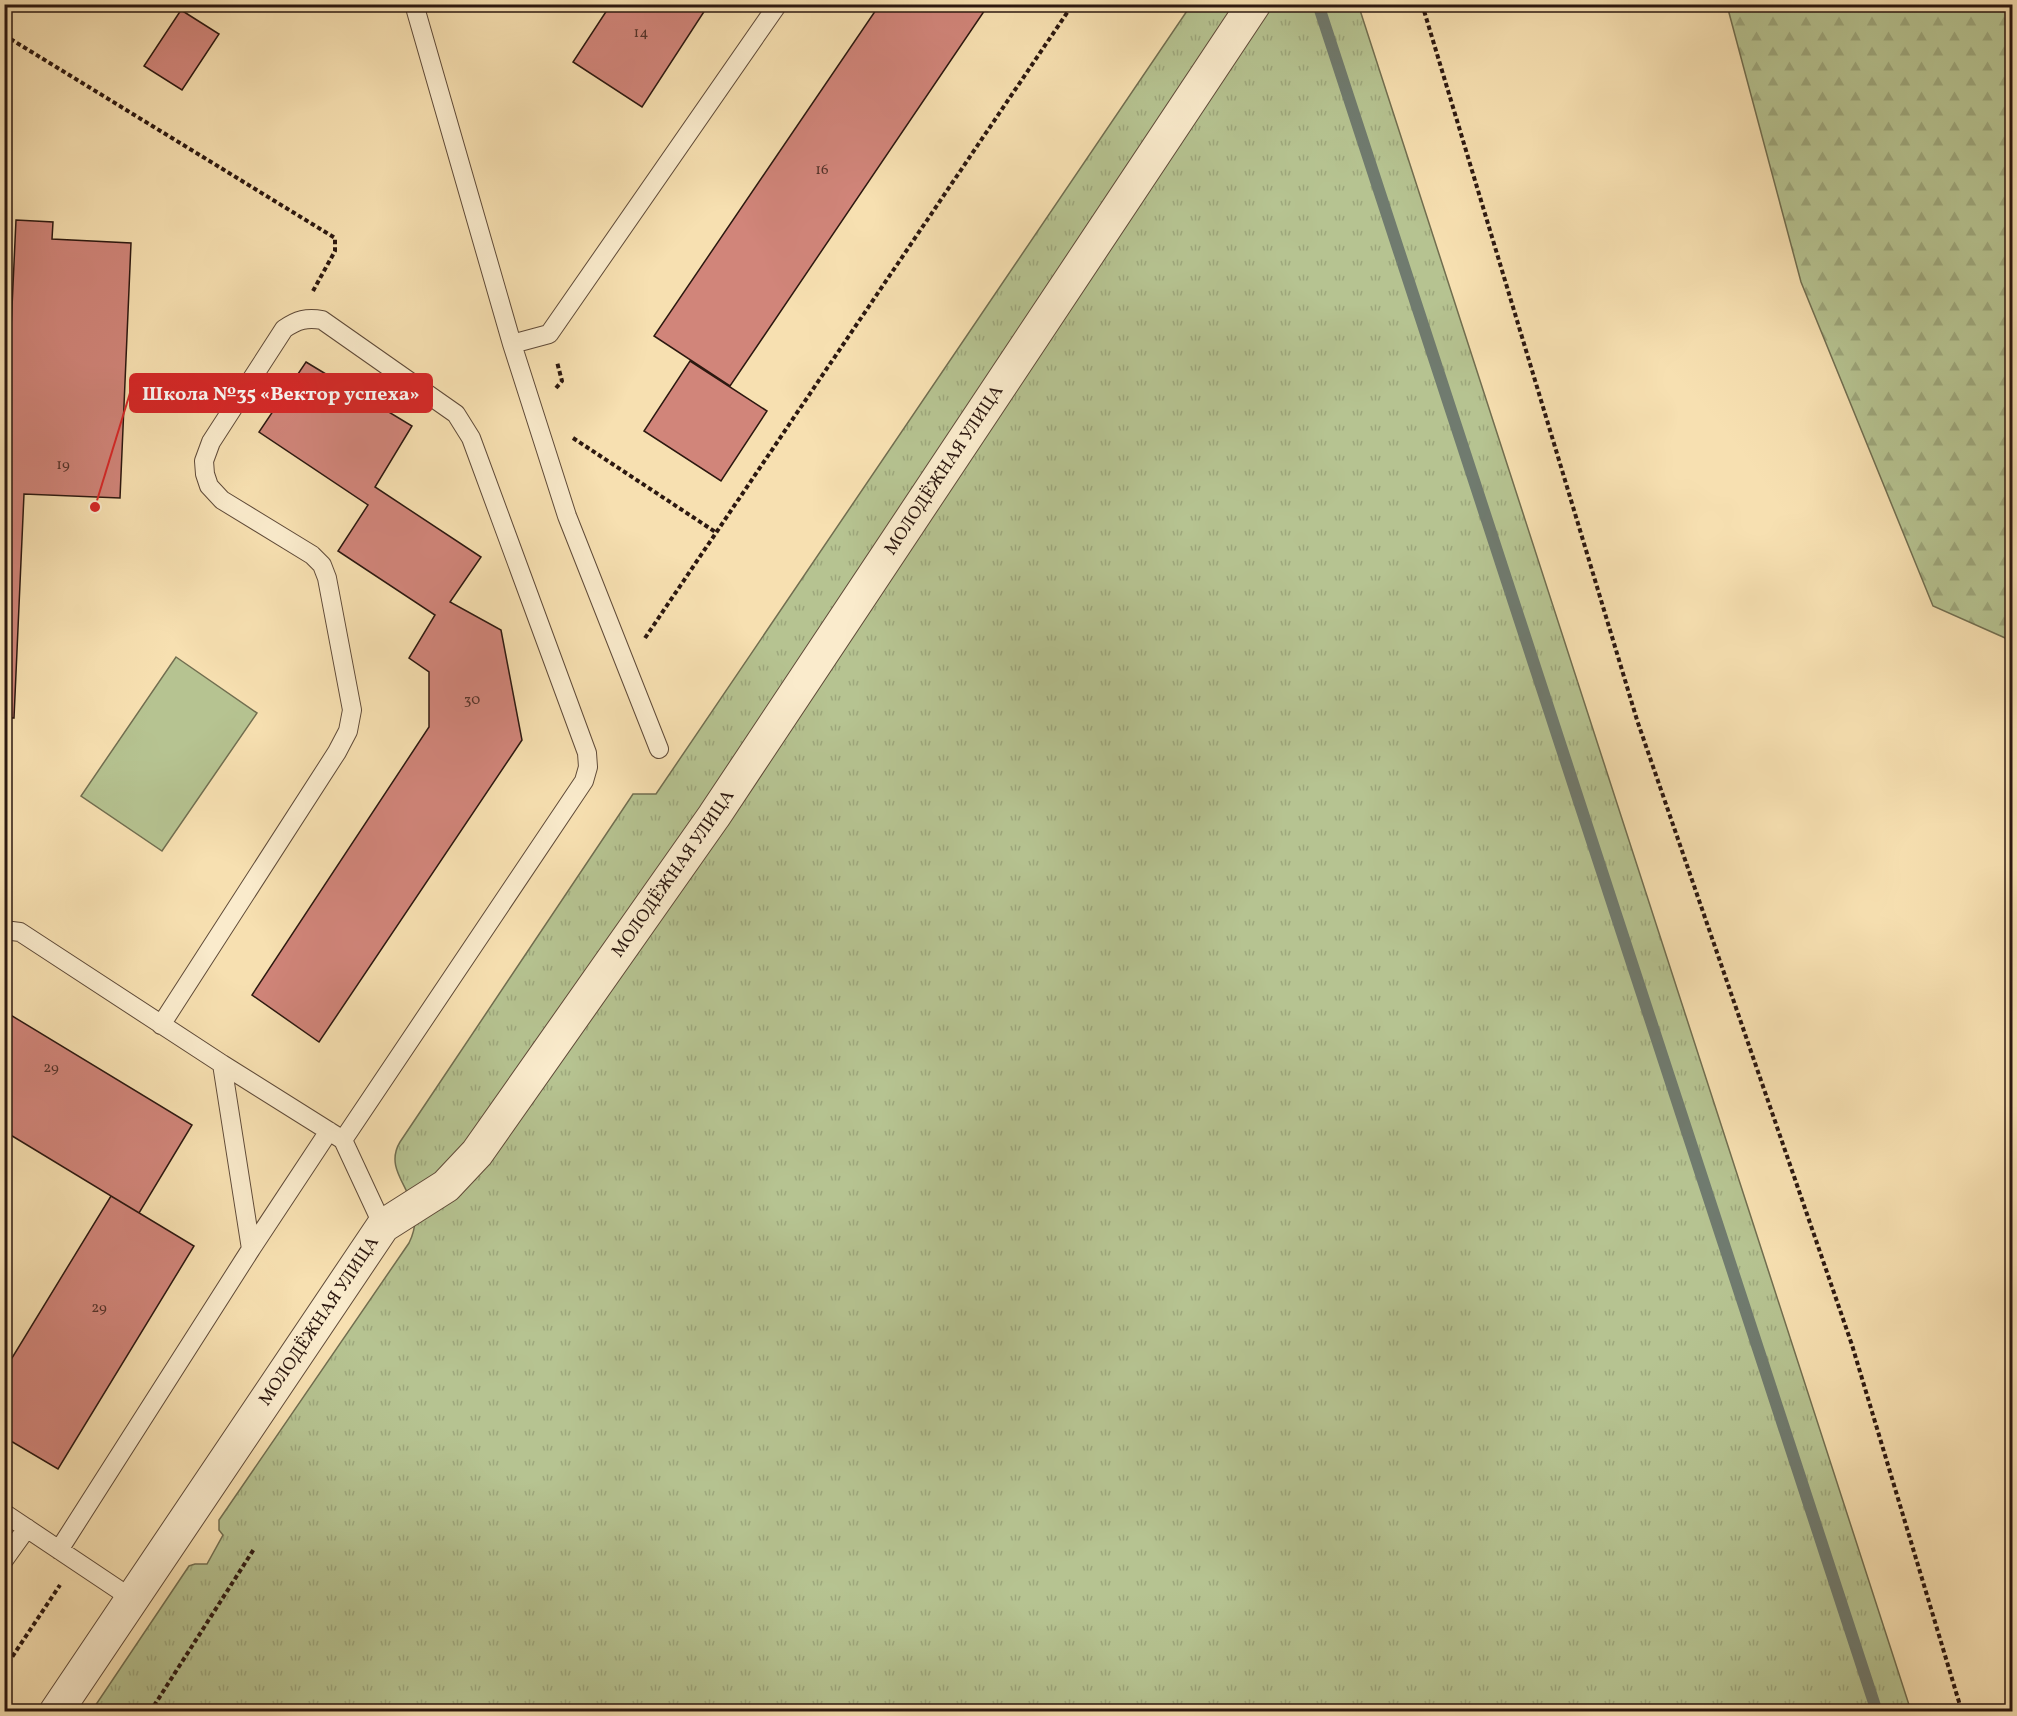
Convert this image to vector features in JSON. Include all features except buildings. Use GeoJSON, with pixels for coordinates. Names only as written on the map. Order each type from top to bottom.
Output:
{"type":"FeatureCollection","features":[{"type":"Feature","properties":{"kind":"street","name":"МОЛОДЁЖНАЯ УЛИЦА"},"geometry":{"type":"LineString","coordinates":[[56,1712],[383,1226],[446,1186],[477,1153],[714,816],[1254,4]]}},
{"type":"Feature","properties":{"kind":"lane"},"geometry":{"type":"LineString","coordinates":[[414,4],[512,344],[567,516],[659,749]]}},
{"type":"Feature","properties":{"kind":"lane"},"geometry":{"type":"LineString","coordinates":[[512,344],[549,334],[778,4]]}},
{"type":"Feature","properties":{"kind":"lane"},"geometry":{"type":"LineString","coordinates":[[59,1550],[251,1249],[336,1135],[584,781],[588,766],[587,753],[471,438],[464,426],[456,414],[322,320],[296,321],[284,329],[212,442],[204,461],[205,474],[210,486],[222,500],[312,555],[322,565],[327,578],[352,710],[348,731],[337,752],[161,1025]]}},
{"type":"Feature","properties":{"kind":"lane"},"geometry":{"type":"LineString","coordinates":[[4,930],[20,932],[161,1025],[336,1135],[383,1226]]}},
{"type":"Feature","properties":{"kind":"lane"},"geometry":{"type":"LineString","coordinates":[[222,1064],[251,1249]]}},
{"type":"Feature","properties":{"kind":"lane"},"geometry":{"type":"LineString","coordinates":[[4,1513],[131,1598]]}},
{"type":"Feature","properties":{"kind":"lane"},"geometry":{"type":"LineString","coordinates":[[4,1560],[27,1528]]}},
{"type":"Feature","properties":{"kind":"path"},"geometry":{"type":"LineString","coordinates":[[622,658],[639,648],[1072,4]]}},
{"type":"Feature","properties":{"kind":"path"},"geometry":{"type":"LineString","coordinates":[[1422,4],[1637,720],[1852,1345],[1962,1712]]}},
{"type":"Feature","properties":{"kind":"path"},"geometry":{"type":"LineString","coordinates":[[4,35],[335,238],[335,251],[296,321]]}},
{"type":"Feature","properties":{"kind":"path"},"geometry":{"type":"LineString","coordinates":[[549,334],[562,381],[551,393]]}},
{"type":"Feature","properties":{"kind":"path"},"geometry":{"type":"LineString","coordinates":[[564,433],[717,533]]}},
{"type":"Feature","properties":{"kind":"path"},"geometry":{"type":"LineString","coordinates":[[150,1712],[254,1549]]}},
{"type":"Feature","properties":{"kind":"path"},"geometry":{"type":"LineString","coordinates":[[4,1670],[63,1581]]}},
{"type":"Feature","properties":{"kind":"green space"},"geometry":{"type":"Polygon","coordinates":[[[1731,4],[2012,5],[2012,641],[1933,606],[1801,282],[1728,9],[1731,4]]]}},
{"type":"Feature","properties":{"kind":"green space"},"geometry":{"type":"Polygon","coordinates":[[[1191,5],[1278,5],[1291,11],[1359,7],[1911,1711],[91,1712],[189,1566],[207,1564],[223,1535],[219,1530],[219,1520],[409,1243],[414,1227],[414,1213],[411,1200],[396,1166],[395,1155],[400,1142],[633,794],[656,794],[1191,5]]]}},
{"type":"Feature","properties":{"kind":"green space"},"geometry":{"type":"Polygon","coordinates":[[[176,657],[257,713],[162,851],[81,796],[176,657]]]}},
{"type":"Feature","properties":{"kind":"waterway"},"geometry":{"type":"LineString","coordinates":[[1320,10],[1877,1712]]}},
{"type":"Feature","properties":{"kind":"place","name":"Школа №35 «Вектор успеха»"},"geometry":{"type":"Point","coordinates":[95,507]}}]}
